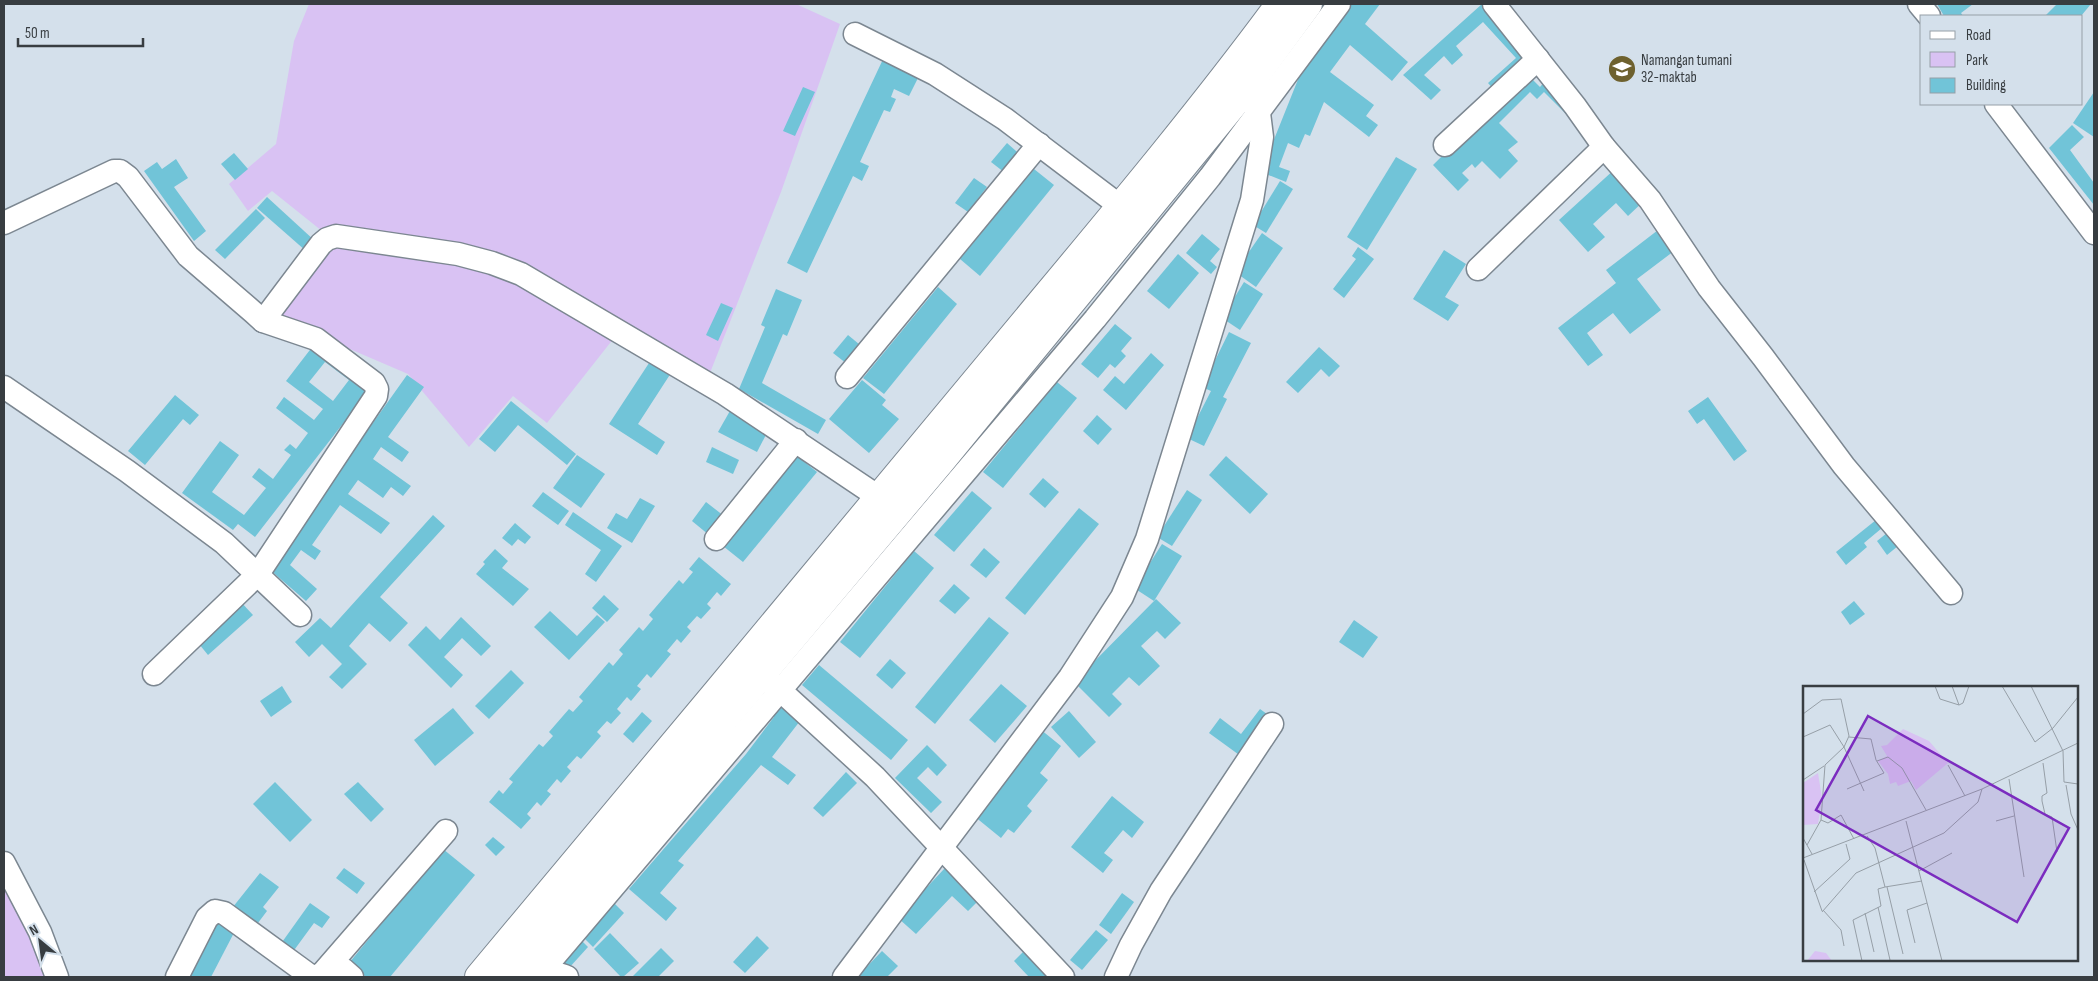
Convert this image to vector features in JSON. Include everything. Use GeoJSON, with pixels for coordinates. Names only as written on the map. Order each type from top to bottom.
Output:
{"type":"FeatureCollection","features":[{"type":"Feature","properties":{"kind":"main road"},"geometry":{"type":"LineString","coordinates":[[527,972],[951,469],[1235,84],[1280,4]]}},
{"type":"Feature","properties":{"kind":"main road"},"geometry":{"type":"LineString","coordinates":[[479,977],[880,498],[1120,206],[1308,4]]}},
{"type":"Feature","properties":{"kind":"street"},"geometry":{"type":"LineString","coordinates":[[951,469],[1095,319],[1210,177],[1339,4]]}},
{"type":"Feature","properties":{"kind":"street"},"geometry":{"type":"LineString","coordinates":[[1494,4],[1575,106],[1604,147],[1650,200],[1709,288],[1764,357],[1844,466],[1951,594]]}},
{"type":"Feature","properties":{"kind":"street"},"geometry":{"type":"LineString","coordinates":[[1919,4],[1928,15]]}},
{"type":"Feature","properties":{"kind":"street"},"geometry":{"type":"LineString","coordinates":[[855,34],[935,74],[1005,118],[1120,206]]}},
{"type":"Feature","properties":{"kind":"street"},"geometry":{"type":"LineString","coordinates":[[1445,146],[1538,59]]}},
{"type":"Feature","properties":{"kind":"street"},"geometry":{"type":"LineString","coordinates":[[844,977],[1070,677],[1122,597],[1147,539],[1252,200],[1262,137],[1259,113],[1235,84]]}},
{"type":"Feature","properties":{"kind":"street"},"geometry":{"type":"LineString","coordinates":[[1997,105],[2094,233]]}},
{"type":"Feature","properties":{"kind":"street"},"geometry":{"type":"LineString","coordinates":[[847,377],[1039,144]]}},
{"type":"Feature","properties":{"kind":"street"},"geometry":{"type":"LineString","coordinates":[[1478,270],[1604,147]]}},
{"type":"Feature","properties":{"kind":"street"},"geometry":{"type":"LineString","coordinates":[[4,224],[114,171],[120,171],[128,178],[188,256],[263,321],[316,339],[374,383],[377,388],[376,396],[258,574],[154,674]]}},
{"type":"Feature","properties":{"kind":"street"},"geometry":{"type":"LineString","coordinates":[[263,321],[321,244],[336,236],[458,254],[492,263],[520,274],[725,394],[880,498]]}},
{"type":"Feature","properties":{"kind":"street"},"geometry":{"type":"LineString","coordinates":[[4,387],[127,471],[224,543],[300,615]]}},
{"type":"Feature","properties":{"kind":"street"},"geometry":{"type":"LineString","coordinates":[[716,539],[796,440]]}},
{"type":"Feature","properties":{"kind":"street"},"geometry":{"type":"LineString","coordinates":[[771,682],[875,777],[1064,977]]}},
{"type":"Feature","properties":{"kind":"street"},"geometry":{"type":"LineString","coordinates":[[1116,977],[1131,945],[1161,891],[1272,724]]}},
{"type":"Feature","properties":{"kind":"street"},"geometry":{"type":"LineString","coordinates":[[320,977],[446,831]]}},
{"type":"Feature","properties":{"kind":"street"},"geometry":{"type":"LineString","coordinates":[[4,863],[40,932],[57,977]]}},
{"type":"Feature","properties":{"kind":"street"},"geometry":{"type":"LineString","coordinates":[[177,977],[208,918],[215,911],[224,912],[312,977],[320,977],[343,969],[352,977]]}},
{"type":"Feature","properties":{"kind":"street"},"geometry":{"type":"LineString","coordinates":[[527,972],[567,977]]}},
{"type":"Feature","properties":{"kind":"green space"},"geometry":{"type":"Polygon","coordinates":[[[309,4],[796,4],[840,24],[781,192],[708,378],[625,324],[547,423],[513,396],[469,447],[408,374],[273,316],[322,231],[272,191],[248,211],[229,184],[276,144],[294,41],[309,4]]]}},
{"type":"Feature","properties":{"kind":"green space"},"geometry":{"type":"Polygon","coordinates":[[[4,882],[36,946],[44,977],[4,977],[4,882]]]}},
{"type":"Feature","properties":{"kind":"building"},"geometry":{"type":"Polygon","coordinates":[[[1349,4],[1380,4],[1365,24],[1408,62],[1392,81],[1350,45],[1330,72],[1374,105],[1366,116],[1378,125],[1369,137],[1324,102],[1310,136],[1305,134],[1299,148],[1288,143],[1279,167],[1290,171],[1286,182],[1261,172],[1301,72],[1349,4]]]}},
{"type":"Feature","properties":{"kind":"building"},"geometry":{"type":"Polygon","coordinates":[[[1482,4],[1532,59],[1496,92],[1488,83],[1516,58],[1483,22],[1456,46],[1463,55],[1452,65],[1444,56],[1424,75],[1441,90],[1431,100],[1403,75],[1482,4]]]}},
{"type":"Feature","properties":{"kind":"building"},"geometry":{"type":"Polygon","coordinates":[[[1937,4],[1973,4],[1961,13],[1962,15],[1943,15],[1937,4]]]}},
{"type":"Feature","properties":{"kind":"building"},"geometry":{"type":"Polygon","coordinates":[[[2057,4],[2091,4],[2082,15],[2046,15],[2057,4]]]}},
{"type":"Feature","properties":{"kind":"building"},"geometry":{"type":"Polygon","coordinates":[[[885,55],[921,72],[909,96],[894,89],[891,97],[896,99],[890,112],[884,110],[860,162],[869,166],[862,181],[853,176],[807,273],[787,263],[885,55]]]}},
{"type":"Feature","properties":{"kind":"building"},"geometry":{"type":"Polygon","coordinates":[[[1526,73],[1540,87],[1546,80],[1574,108],[1567,115],[1544,92],[1537,99],[1530,92],[1499,123],[1518,142],[1508,150],[1518,161],[1500,179],[1482,161],[1475,168],[1472,164],[1462,173],[1469,180],[1458,191],[1433,165],[1526,73]]]}},
{"type":"Feature","properties":{"kind":"building"},"geometry":{"type":"Polygon","coordinates":[[[803,87],[815,92],[795,136],[783,131],[803,87]]]}},
{"type":"Feature","properties":{"kind":"building"},"geometry":{"type":"Polygon","coordinates":[[[2094,92],[2094,137],[2073,123],[2094,92]]]}},
{"type":"Feature","properties":{"kind":"building"},"geometry":{"type":"Polygon","coordinates":[[[2072,125],[2084,137],[2070,150],[2094,183],[2094,205],[2049,148],[2072,125]]]}},
{"type":"Feature","properties":{"kind":"building"},"geometry":{"type":"Polygon","coordinates":[[[1007,143],[1024,158],[1009,176],[991,162],[1007,143]]]}},
{"type":"Feature","properties":{"kind":"building"},"geometry":{"type":"Polygon","coordinates":[[[234,153],[248,169],[235,180],[221,164],[234,153]]]}},
{"type":"Feature","properties":{"kind":"building"},"geometry":{"type":"Polygon","coordinates":[[[1396,157],[1417,169],[1367,250],[1347,237],[1396,157]]]}},
{"type":"Feature","properties":{"kind":"building"},"geometry":{"type":"Polygon","coordinates":[[[176,159],[188,178],[174,187],[206,231],[194,241],[144,171],[157,162],[162,169],[176,159]]]}},
{"type":"Feature","properties":{"kind":"building"},"geometry":{"type":"Polygon","coordinates":[[[1616,168],[1645,200],[1628,216],[1616,203],[1593,224],[1605,237],[1588,252],[1559,220],[1616,168]]]}},
{"type":"Feature","properties":{"kind":"building"},"geometry":{"type":"Polygon","coordinates":[[[1034,169],[1054,185],[980,276],[960,259],[1034,169]]]}},
{"type":"Feature","properties":{"kind":"building"},"geometry":{"type":"Polygon","coordinates":[[[974,178],[987,187],[968,212],[955,203],[974,178]]]}},
{"type":"Feature","properties":{"kind":"building"},"geometry":{"type":"Polygon","coordinates":[[[1280,181],[1293,189],[1266,233],[1253,225],[1280,181]]]}},
{"type":"Feature","properties":{"kind":"building"},"geometry":{"type":"Polygon","coordinates":[[[267,197],[315,241],[306,251],[257,208],[267,197]]]}},
{"type":"Feature","properties":{"kind":"building"},"geometry":{"type":"Polygon","coordinates":[[[256,209],[265,218],[225,259],[215,250],[256,209]]]}},
{"type":"Feature","properties":{"kind":"building"},"geometry":{"type":"Polygon","coordinates":[[[1662,227],[1678,248],[1637,279],[1661,310],[1630,334],[1613,313],[1587,333],[1603,355],[1588,366],[1558,328],[1616,283],[1606,270],[1662,227]]]}},
{"type":"Feature","properties":{"kind":"building"},"geometry":{"type":"Polygon","coordinates":[[[1262,233],[1283,248],[1256,287],[1235,272],[1262,233]]]}},
{"type":"Feature","properties":{"kind":"building"},"geometry":{"type":"Polygon","coordinates":[[[1202,234],[1220,249],[1210,261],[1217,267],[1211,274],[1186,253],[1202,234]]]}},
{"type":"Feature","properties":{"kind":"building"},"geometry":{"type":"Polygon","coordinates":[[[1358,247],[1374,259],[1344,298],[1333,289],[1356,259],[1352,256],[1358,247]]]}},
{"type":"Feature","properties":{"kind":"building"},"geometry":{"type":"Polygon","coordinates":[[[1444,250],[1466,264],[1445,297],[1459,305],[1448,321],[1413,299],[1444,250]]]}},
{"type":"Feature","properties":{"kind":"building"},"geometry":{"type":"Polygon","coordinates":[[[1178,254],[1199,273],[1169,309],[1147,291],[1178,254]]]}},
{"type":"Feature","properties":{"kind":"building"},"geometry":{"type":"Polygon","coordinates":[[[1244,282],[1263,294],[1240,330],[1222,318],[1244,282]]]}},
{"type":"Feature","properties":{"kind":"building"},"geometry":{"type":"Polygon","coordinates":[[[938,287],[957,304],[884,394],[863,378],[938,287]]]}},
{"type":"Feature","properties":{"kind":"building"},"geometry":{"type":"Polygon","coordinates":[[[776,289],[802,300],[787,336],[783,334],[762,383],[826,420],[818,434],[739,389],[765,327],[761,325],[776,289]]]}},
{"type":"Feature","properties":{"kind":"building"},"geometry":{"type":"Polygon","coordinates":[[[721,303],[733,308],[718,341],[706,335],[721,303]]]}},
{"type":"Feature","properties":{"kind":"building"},"geometry":{"type":"Polygon","coordinates":[[[1115,324],[1132,338],[1121,351],[1126,356],[1115,368],[1110,364],[1098,378],[1081,364],[1115,324]]]}},
{"type":"Feature","properties":{"kind":"building"},"geometry":{"type":"Polygon","coordinates":[[[1229,332],[1251,343],[1223,397],[1227,399],[1204,446],[1187,438],[1211,391],[1202,387],[1229,332]]]}},
{"type":"Feature","properties":{"kind":"building"},"geometry":{"type":"Polygon","coordinates":[[[848,335],[865,349],[851,367],[833,353],[848,335]]]}},
{"type":"Feature","properties":{"kind":"building"},"geometry":{"type":"Polygon","coordinates":[[[316,342],[372,386],[255,537],[238,524],[233,530],[182,493],[220,441],[239,455],[212,492],[244,515],[266,488],[252,477],[259,468],[273,479],[291,455],[284,450],[290,444],[296,449],[308,433],[276,408],[284,397],[314,420],[323,409],[286,381],[316,342]],[[325,362],[309,382],[333,401],[349,380],[325,362]]]}},
{"type":"Feature","properties":{"kind":"building"},"geometry":{"type":"Polygon","coordinates":[[[1319,347],[1340,366],[1329,377],[1321,369],[1298,393],[1286,382],[1319,347]]]}},
{"type":"Feature","properties":{"kind":"building"},"geometry":{"type":"Polygon","coordinates":[[[1151,353],[1164,365],[1126,410],[1103,390],[1115,376],[1124,384],[1151,353]]]}},
{"type":"Feature","properties":{"kind":"building"},"geometry":{"type":"Polygon","coordinates":[[[651,360],[671,373],[638,424],[665,442],[657,455],[609,424],[651,360]]]}},
{"type":"Feature","properties":{"kind":"building"},"geometry":{"type":"Polygon","coordinates":[[[407,375],[424,387],[388,437],[409,452],[402,462],[381,447],[373,459],[411,486],[403,496],[391,487],[383,498],[358,480],[348,494],[390,523],[381,534],[340,505],[312,545],[321,551],[315,560],[301,550],[290,565],[317,589],[306,601],[269,569],[407,375]]]}},
{"type":"Feature","properties":{"kind":"building"},"geometry":{"type":"Polygon","coordinates":[[[862,380],[886,400],[882,405],[899,419],[869,453],[829,419],[862,380]]]}},
{"type":"Feature","properties":{"kind":"building"},"geometry":{"type":"Polygon","coordinates":[[[1057,382],[1077,398],[1003,488],[983,472],[1057,382]]]}},
{"type":"Feature","properties":{"kind":"building"},"geometry":{"type":"Polygon","coordinates":[[[175,395],[199,415],[190,425],[183,419],[145,465],[128,451],[175,395]]]}},
{"type":"Feature","properties":{"kind":"building"},"geometry":{"type":"Polygon","coordinates":[[[1708,397],[1747,451],[1734,461],[1704,419],[1697,424],[1688,411],[1708,397]]]}},
{"type":"Feature","properties":{"kind":"building"},"geometry":{"type":"Polygon","coordinates":[[[511,401],[576,454],[567,465],[518,425],[495,452],[479,439],[511,401]]]}},
{"type":"Feature","properties":{"kind":"building"},"geometry":{"type":"Polygon","coordinates":[[[731,409],[769,429],[757,452],[718,432],[731,409]]]}},
{"type":"Feature","properties":{"kind":"building"},"geometry":{"type":"Polygon","coordinates":[[[1097,415],[1112,429],[1098,445],[1083,431],[1097,415]]]}},
{"type":"Feature","properties":{"kind":"building"},"geometry":{"type":"Polygon","coordinates":[[[712,447],[739,460],[733,474],[706,462],[712,447]]]}},
{"type":"Feature","properties":{"kind":"building"},"geometry":{"type":"Polygon","coordinates":[[[577,455],[605,474],[581,508],[553,488],[577,455]]]}},
{"type":"Feature","properties":{"kind":"building"},"geometry":{"type":"Polygon","coordinates":[[[797,456],[817,472],[743,562],[723,546],[797,456]]]}},
{"type":"Feature","properties":{"kind":"building"},"geometry":{"type":"Polygon","coordinates":[[[1226,456],[1268,494],[1250,514],[1209,475],[1226,456]]]}},
{"type":"Feature","properties":{"kind":"building"},"geometry":{"type":"Polygon","coordinates":[[[1043,478],[1059,492],[1045,508],[1029,494],[1043,478]]]}},
{"type":"Feature","properties":{"kind":"building"},"geometry":{"type":"Polygon","coordinates":[[[1187,490],[1202,500],[1172,546],[1157,537],[1187,490]]]}},
{"type":"Feature","properties":{"kind":"building"},"geometry":{"type":"Polygon","coordinates":[[[972,491],[992,508],[954,552],[934,535],[972,491]]]}},
{"type":"Feature","properties":{"kind":"building"},"geometry":{"type":"Polygon","coordinates":[[[543,492],[569,511],[558,525],[532,506],[543,492]]]}},
{"type":"Feature","properties":{"kind":"building"},"geometry":{"type":"Polygon","coordinates":[[[640,498],[655,506],[632,543],[607,528],[616,513],[627,519],[640,498]]]}},
{"type":"Feature","properties":{"kind":"building"},"geometry":{"type":"Polygon","coordinates":[[[706,502],[724,516],[709,535],[692,521],[706,502]]]}},
{"type":"Feature","properties":{"kind":"building"},"geometry":{"type":"Polygon","coordinates":[[[1079,508],[1099,524],[1025,615],[1005,598],[1079,508]]]}},
{"type":"Feature","properties":{"kind":"building"},"geometry":{"type":"Polygon","coordinates":[[[573,512],[622,546],[596,582],[585,574],[601,550],[565,525],[573,512]]]}},
{"type":"Feature","properties":{"kind":"building"},"geometry":{"type":"Polygon","coordinates":[[[433,515],[445,526],[380,597],[408,623],[390,642],[369,623],[349,646],[367,664],[342,689],[329,677],[342,664],[322,644],[309,657],[295,642],[320,618],[331,628],[433,515]]]}},
{"type":"Feature","properties":{"kind":"building"},"geometry":{"type":"Polygon","coordinates":[[[1876,520],[1882,528],[1864,543],[1867,547],[1846,565],[1836,552],[1876,520]]]}},
{"type":"Feature","properties":{"kind":"building"},"geometry":{"type":"Polygon","coordinates":[[[515,523],[531,537],[525,544],[518,539],[512,546],[502,538],[515,523]]]}},
{"type":"Feature","properties":{"kind":"building"},"geometry":{"type":"Polygon","coordinates":[[[1887,533],[1898,546],[1887,555],[1877,541],[1887,533]]]}},
{"type":"Feature","properties":{"kind":"building"},"geometry":{"type":"Polygon","coordinates":[[[1162,544],[1182,556],[1154,601],[1134,588],[1162,544]]]}},
{"type":"Feature","properties":{"kind":"building"},"geometry":{"type":"Polygon","coordinates":[[[984,548],[1000,562],[986,578],[970,565],[984,548]]]}},
{"type":"Feature","properties":{"kind":"building"},"geometry":{"type":"Polygon","coordinates":[[[495,549],[508,561],[502,568],[529,589],[513,606],[476,574],[485,564],[483,562],[495,549]]]}},
{"type":"Feature","properties":{"kind":"building"},"geometry":{"type":"Polygon","coordinates":[[[914,551],[934,568],[860,658],[840,642],[914,551]]]}},
{"type":"Feature","properties":{"kind":"building"},"geometry":{"type":"Polygon","coordinates":[[[699,557],[731,584],[721,596],[717,592],[707,604],[711,608],[701,619],[697,616],[687,627],[691,631],[681,643],[677,639],[667,651],[671,654],[651,678],[647,674],[637,686],[641,689],[631,701],[627,697],[617,709],[621,713],[611,724],[607,721],[597,732],[601,736],[581,759],[577,756],[567,767],[571,771],[561,783],[557,779],[547,791],[551,794],[541,806],[537,802],[527,814],[531,818],[521,829],[489,802],[499,790],[503,794],[513,782],[509,779],[539,744],[543,747],[553,736],[549,732],[569,709],[573,712],[583,701],[579,697],[609,662],[613,666],[623,654],[619,650],[639,627],[643,631],[653,619],[649,615],[679,580],[683,584],[693,572],[689,569],[699,557]]]}},
{"type":"Feature","properties":{"kind":"building"},"geometry":{"type":"Polygon","coordinates":[[[954,584],[970,598],[955,614],[939,601],[954,584]]]}},
{"type":"Feature","properties":{"kind":"building"},"geometry":{"type":"Polygon","coordinates":[[[604,595],[619,609],[607,622],[592,608],[604,595]]]}},
{"type":"Feature","properties":{"kind":"building"},"geometry":{"type":"Polygon","coordinates":[[[1156,599],[1181,623],[1165,639],[1157,631],[1141,646],[1160,666],[1139,686],[1129,677],[1112,694],[1122,704],[1109,717],[1074,682],[1156,599]]]}},
{"type":"Feature","properties":{"kind":"building"},"geometry":{"type":"Polygon","coordinates":[[[239,600],[253,615],[208,655],[195,639],[239,600]]]}},
{"type":"Feature","properties":{"kind":"building"},"geometry":{"type":"Polygon","coordinates":[[[1854,601],[1865,614],[1850,625],[1841,612],[1854,601]]]}},
{"type":"Feature","properties":{"kind":"building"},"geometry":{"type":"Polygon","coordinates":[[[550,611],[577,636],[597,615],[605,622],[569,660],[534,627],[550,611]]]}},
{"type":"Feature","properties":{"kind":"building"},"geometry":{"type":"Polygon","coordinates":[[[461,617],[491,646],[481,656],[462,638],[444,657],[463,675],[451,688],[408,645],[426,626],[440,640],[461,617]]]}},
{"type":"Feature","properties":{"kind":"building"},"geometry":{"type":"Polygon","coordinates":[[[989,617],[1009,633],[935,724],[915,707],[989,617]]]}},
{"type":"Feature","properties":{"kind":"building"},"geometry":{"type":"Polygon","coordinates":[[[1354,620],[1378,637],[1363,658],[1339,642],[1354,620]]]}},
{"type":"Feature","properties":{"kind":"building"},"geometry":{"type":"Polygon","coordinates":[[[890,659],[906,673],[892,689],[876,675],[890,659]]]}},
{"type":"Feature","properties":{"kind":"building"},"geometry":{"type":"Polygon","coordinates":[[[819,665],[908,740],[891,760],[802,685],[819,665]]]}},
{"type":"Feature","properties":{"kind":"building"},"geometry":{"type":"Polygon","coordinates":[[[511,670],[524,683],[489,719],[475,706],[511,670]]]}},
{"type":"Feature","properties":{"kind":"building"},"geometry":{"type":"Polygon","coordinates":[[[1001,684],[1027,706],[995,743],[969,720],[1001,684]]]}},
{"type":"Feature","properties":{"kind":"building"},"geometry":{"type":"Polygon","coordinates":[[[282,686],[292,702],[271,717],[260,701],[282,686]]]}},
{"type":"Feature","properties":{"kind":"building"},"geometry":{"type":"Polygon","coordinates":[[[780,706],[800,721],[772,757],[796,775],[788,785],[761,765],[678,861],[684,865],[660,893],[677,908],[666,921],[629,889],[746,754],[780,706]]]}},
{"type":"Feature","properties":{"kind":"building"},"geometry":{"type":"Polygon","coordinates":[[[453,708],[474,733],[435,766],[414,740],[453,708]]]}},
{"type":"Feature","properties":{"kind":"building"},"geometry":{"type":"Polygon","coordinates":[[[1260,709],[1271,717],[1242,757],[1209,733],[1220,718],[1241,734],[1260,709]]]}},
{"type":"Feature","properties":{"kind":"building"},"geometry":{"type":"Polygon","coordinates":[[[1069,711],[1096,742],[1079,758],[1051,727],[1069,711]]]}},
{"type":"Feature","properties":{"kind":"building"},"geometry":{"type":"Polygon","coordinates":[[[642,712],[652,721],[633,743],[623,734],[642,712]]]}},
{"type":"Feature","properties":{"kind":"building"},"geometry":{"type":"Polygon","coordinates":[[[1040,729],[1061,746],[1040,773],[1048,780],[1027,806],[1032,811],[1014,833],[1008,829],[1001,838],[974,816],[1040,729]]]}},
{"type":"Feature","properties":{"kind":"building"},"geometry":{"type":"Polygon","coordinates":[[[927,745],[947,765],[937,776],[928,767],[917,778],[942,802],[931,813],[895,778],[927,745]]]}},
{"type":"Feature","properties":{"kind":"building"},"geometry":{"type":"Polygon","coordinates":[[[846,772],[857,783],[823,817],[813,808],[846,772]]]}},
{"type":"Feature","properties":{"kind":"building"},"geometry":{"type":"Polygon","coordinates":[[[275,782],[312,820],[290,842],[253,804],[275,782]]]}},
{"type":"Feature","properties":{"kind":"building"},"geometry":{"type":"Polygon","coordinates":[[[358,782],[384,809],[371,822],[344,794],[358,782]]]}},
{"type":"Feature","properties":{"kind":"building"},"geometry":{"type":"Polygon","coordinates":[[[1112,796],[1144,822],[1132,838],[1123,830],[1104,853],[1113,860],[1103,873],[1071,847],[1112,796]]]}},
{"type":"Feature","properties":{"kind":"building"},"geometry":{"type":"Polygon","coordinates":[[[493,837],[505,847],[496,856],[485,845],[493,837]]]}},
{"type":"Feature","properties":{"kind":"building"},"geometry":{"type":"Polygon","coordinates":[[[443,849],[475,875],[390,977],[366,977],[349,963],[443,849]]]}},
{"type":"Feature","properties":{"kind":"building"},"geometry":{"type":"Polygon","coordinates":[[[344,868],[365,883],[357,894],[336,878],[344,868]]]}},
{"type":"Feature","properties":{"kind":"building"},"geometry":{"type":"Polygon","coordinates":[[[945,868],[979,900],[968,911],[952,896],[916,934],[898,918],[945,868]]]}},
{"type":"Feature","properties":{"kind":"building"},"geometry":{"type":"Polygon","coordinates":[[[260,873],[279,887],[263,907],[267,911],[252,931],[229,912],[260,873]]]}},
{"type":"Feature","properties":{"kind":"building"},"geometry":{"type":"Polygon","coordinates":[[[1122,893],[1134,902],[1111,934],[1099,925],[1122,893]]]}},
{"type":"Feature","properties":{"kind":"building"},"geometry":{"type":"Polygon","coordinates":[[[613,902],[624,913],[593,947],[582,936],[613,902]]]}},
{"type":"Feature","properties":{"kind":"building"},"geometry":{"type":"Polygon","coordinates":[[[310,903],[330,917],[322,928],[314,923],[292,953],[280,945],[310,903]]]}},
{"type":"Feature","properties":{"kind":"building"},"geometry":{"type":"Polygon","coordinates":[[[217,917],[237,927],[211,977],[185,977],[217,917]]]}},
{"type":"Feature","properties":{"kind":"building"},"geometry":{"type":"Polygon","coordinates":[[[1096,930],[1108,940],[1082,970],[1070,960],[1096,930]]]}},
{"type":"Feature","properties":{"kind":"building"},"geometry":{"type":"Polygon","coordinates":[[[610,933],[639,963],[623,977],[594,949],[610,933]]]}},
{"type":"Feature","properties":{"kind":"building"},"geometry":{"type":"Polygon","coordinates":[[[577,936],[588,947],[569,968],[558,957],[577,936]]]}},
{"type":"Feature","properties":{"kind":"building"},"geometry":{"type":"Polygon","coordinates":[[[757,936],[769,948],[745,973],[733,962],[757,936]]]}},
{"type":"Feature","properties":{"kind":"building"},"geometry":{"type":"Polygon","coordinates":[[[661,948],[674,961],[658,977],[632,977],[661,948]]]}},
{"type":"Feature","properties":{"kind":"building"},"geometry":{"type":"Polygon","coordinates":[[[882,951],[898,966],[887,977],[857,977],[882,951]]]}},
{"type":"Feature","properties":{"kind":"building"},"geometry":{"type":"Polygon","coordinates":[[[1023,952],[1047,977],[1029,977],[1014,961],[1023,952]]]}},
{"type":"Feature","properties":{"kind":"place","name":"Namangan tumani 32-maktab"},"geometry":{"type":"Point","coordinates":[1622,69]}}]}
